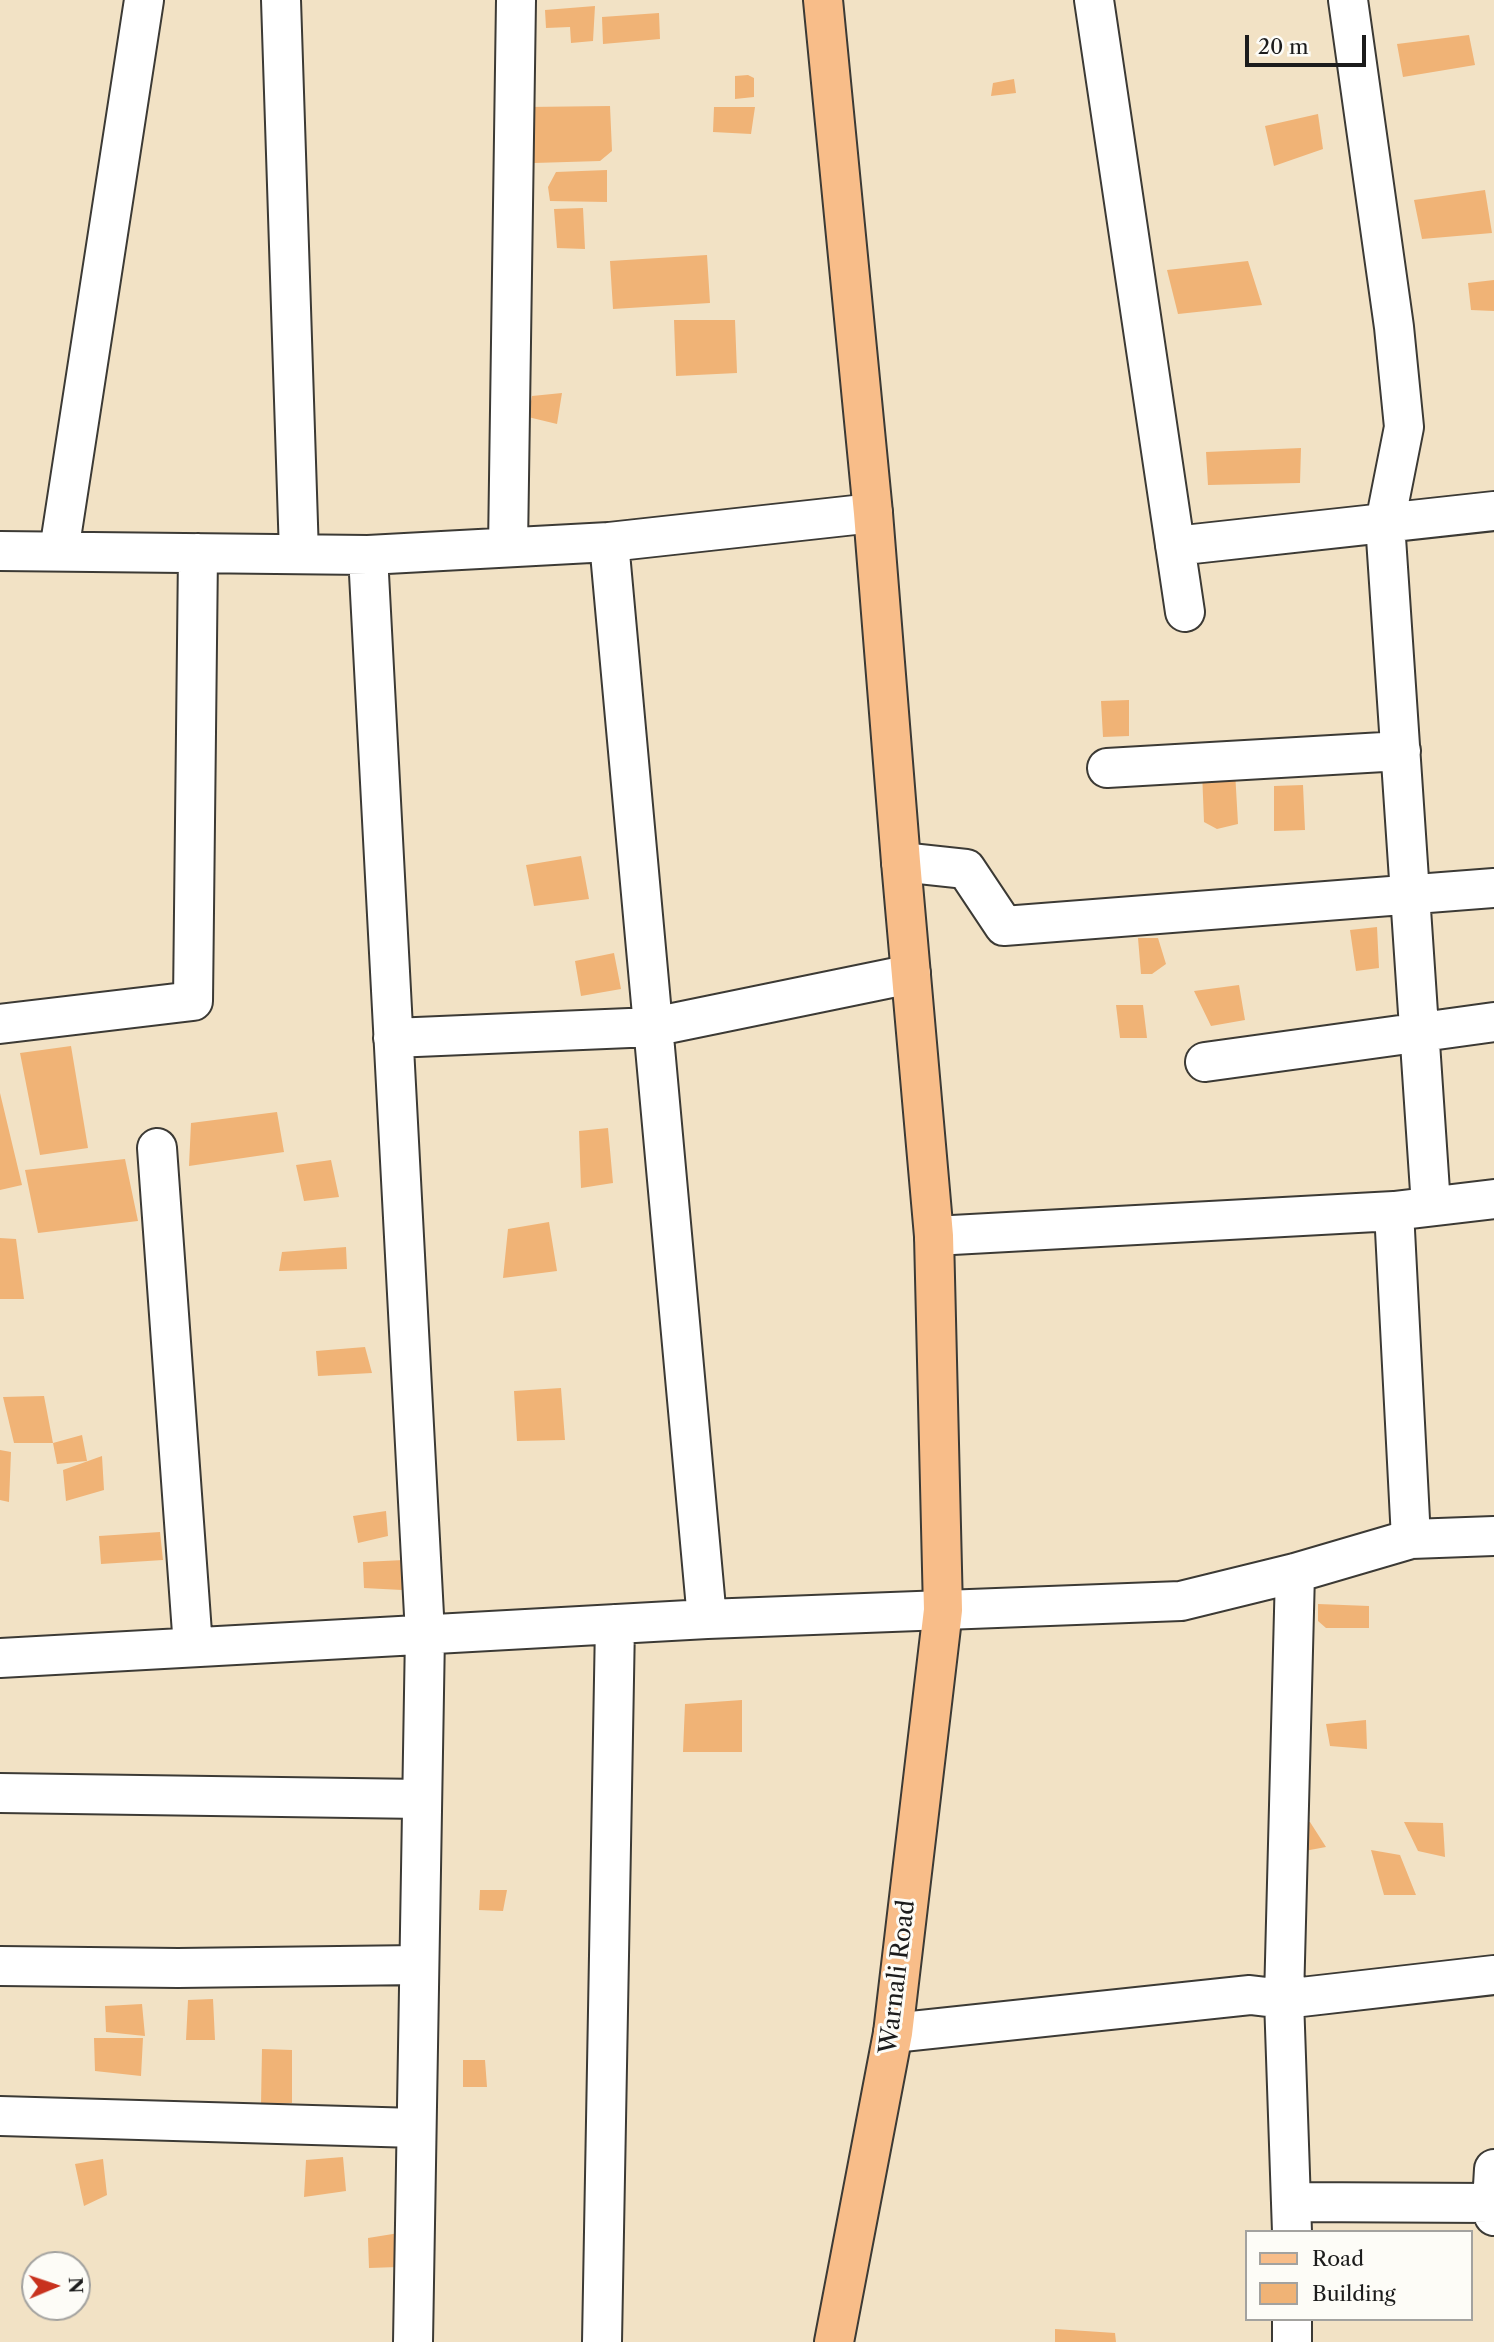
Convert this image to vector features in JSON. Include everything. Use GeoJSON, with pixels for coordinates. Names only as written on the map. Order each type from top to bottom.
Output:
{"type":"FeatureCollection","features":[{"type":"Feature","properties":{"kind":"main road","name":"Warnali Road"},"geometry":{"type":"LineString","coordinates":[[823,0],[873,513],[934,1236],[943,1610],[893,2033],[835,2342]]}},
{"type":"Feature","properties":{"kind":"street"},"geometry":{"type":"LineString","coordinates":[[59,551],[144,0]]}},
{"type":"Feature","properties":{"kind":"street"},"geometry":{"type":"LineString","coordinates":[[281,0],[299,554]]}},
{"type":"Feature","properties":{"kind":"street"},"geometry":{"type":"LineString","coordinates":[[508,547],[516,0]]}},
{"type":"Feature","properties":{"kind":"street"},"geometry":{"type":"LineString","coordinates":[[1094,0],[1185,612]]}},
{"type":"Feature","properties":{"kind":"street"},"geometry":{"type":"LineString","coordinates":[[1348,0],[1394,327],[1404,426],[1385,523],[1431,1206]]}},
{"type":"Feature","properties":{"kind":"street"},"geometry":{"type":"LineString","coordinates":[[1175,546],[1494,511]]}},
{"type":"Feature","properties":{"kind":"street"},"geometry":{"type":"LineString","coordinates":[[0,551],[369,555],[609,542],[873,513]]}},
{"type":"Feature","properties":{"kind":"street"},"geometry":{"type":"LineString","coordinates":[[609,542],[707,1619]]}},
{"type":"Feature","properties":{"kind":"street"},"geometry":{"type":"LineString","coordinates":[[0,1024],[193,1000],[198,553]]}},
{"type":"Feature","properties":{"kind":"street"},"geometry":{"type":"LineString","coordinates":[[369,555],[425,1634],[413,2342]]}},
{"type":"Feature","properties":{"kind":"street"},"geometry":{"type":"LineString","coordinates":[[1107,768],[1401,751]]}},
{"type":"Feature","properties":{"kind":"street"},"geometry":{"type":"LineString","coordinates":[[901,862],[966,869],[1004,926],[1494,888]]}},
{"type":"Feature","properties":{"kind":"street"},"geometry":{"type":"LineString","coordinates":[[393,1038],[653,1027],[911,974]]}},
{"type":"Feature","properties":{"kind":"street"},"geometry":{"type":"LineString","coordinates":[[1205,1062],[1494,1022]]}},
{"type":"Feature","properties":{"kind":"street"},"geometry":{"type":"LineString","coordinates":[[158,1148],[193,1647]]}},
{"type":"Feature","properties":{"kind":"street"},"geometry":{"type":"LineString","coordinates":[[934,1236],[1394,1211],[1494,1199]]}},
{"type":"Feature","properties":{"kind":"street"},"geometry":{"type":"LineString","coordinates":[[1394,1211],[1411,1539]]}},
{"type":"Feature","properties":{"kind":"street"},"geometry":{"type":"LineString","coordinates":[[0,1658],[707,1619],[1181,1601],[1295,1573],[1411,1539],[1494,1536]]}},
{"type":"Feature","properties":{"kind":"street"},"geometry":{"type":"LineString","coordinates":[[1295,1573],[1284,1999],[1292,2217],[1494,2198]]}},
{"type":"Feature","properties":{"kind":"street"},"geometry":{"type":"LineString","coordinates":[[602,2342],[615,1624]]}},
{"type":"Feature","properties":{"kind":"street"},"geometry":{"type":"LineString","coordinates":[[0,1793],[422,1799]]}},
{"type":"Feature","properties":{"kind":"street"},"geometry":{"type":"LineString","coordinates":[[0,1966],[178,1968],[419,1965]]}},
{"type":"Feature","properties":{"kind":"street"},"geometry":{"type":"LineString","coordinates":[[893,2033],[1250,1996],[1284,1999],[1494,1975]]}},
{"type":"Feature","properties":{"kind":"street"},"geometry":{"type":"LineString","coordinates":[[0,2116],[416,2128]]}},
{"type":"Feature","properties":{"kind":"street"},"geometry":{"type":"LineString","coordinates":[[1292,2321],[1292,2342]]}},
{"type":"Feature","properties":{"kind":"building"},"geometry":{"type":"Polygon","coordinates":[[[595,6],[593,41],[571,43],[570,27],[546,28],[545,10],[595,6]]]}},
{"type":"Feature","properties":{"kind":"building"},"geometry":{"type":"Polygon","coordinates":[[[659,13],[660,39],[603,44],[602,17],[659,13]]]}},
{"type":"Feature","properties":{"kind":"building"},"geometry":{"type":"Polygon","coordinates":[[[1469,35],[1475,65],[1403,77],[1397,44],[1469,35]]]}},
{"type":"Feature","properties":{"kind":"building"},"geometry":{"type":"Polygon","coordinates":[[[748,75],[754,78],[754,97],[735,99],[735,76],[748,75]]]}},
{"type":"Feature","properties":{"kind":"building"},"geometry":{"type":"Polygon","coordinates":[[[1014,79],[1016,93],[991,96],[993,83],[1014,79]]]}},
{"type":"Feature","properties":{"kind":"building"},"geometry":{"type":"Polygon","coordinates":[[[610,106],[612,151],[600,161],[534,163],[525,116],[527,107],[610,106]]]}},
{"type":"Feature","properties":{"kind":"building"},"geometry":{"type":"Polygon","coordinates":[[[714,107],[755,107],[751,134],[713,132],[714,107]]]}},
{"type":"Feature","properties":{"kind":"building"},"geometry":{"type":"Polygon","coordinates":[[[1318,114],[1323,149],[1274,166],[1265,126],[1318,114]]]}},
{"type":"Feature","properties":{"kind":"building"},"geometry":{"type":"Polygon","coordinates":[[[607,170],[607,202],[550,201],[548,187],[556,172],[607,170]]]}},
{"type":"Feature","properties":{"kind":"building"},"geometry":{"type":"Polygon","coordinates":[[[1485,190],[1492,233],[1422,239],[1414,200],[1485,190]]]}},
{"type":"Feature","properties":{"kind":"building"},"geometry":{"type":"Polygon","coordinates":[[[583,208],[585,249],[557,248],[554,209],[583,208]]]}},
{"type":"Feature","properties":{"kind":"building"},"geometry":{"type":"Polygon","coordinates":[[[707,255],[710,303],[613,309],[610,261],[707,255]]]}},
{"type":"Feature","properties":{"kind":"building"},"geometry":{"type":"Polygon","coordinates":[[[1248,261],[1262,305],[1178,314],[1167,270],[1248,261]]]}},
{"type":"Feature","properties":{"kind":"building"},"geometry":{"type":"Polygon","coordinates":[[[1494,280],[1494,311],[1471,310],[1468,283],[1494,280]]]}},
{"type":"Feature","properties":{"kind":"building"},"geometry":{"type":"Polygon","coordinates":[[[674,320],[735,320],[737,373],[676,376],[674,320]]]}},
{"type":"Feature","properties":{"kind":"building"},"geometry":{"type":"Polygon","coordinates":[[[562,393],[557,424],[528,417],[532,396],[562,393]]]}},
{"type":"Feature","properties":{"kind":"building"},"geometry":{"type":"Polygon","coordinates":[[[1301,448],[1300,483],[1208,485],[1206,452],[1301,448]]]}},
{"type":"Feature","properties":{"kind":"building"},"geometry":{"type":"Polygon","coordinates":[[[1129,700],[1129,736],[1103,737],[1101,701],[1129,700]]]}},
{"type":"Feature","properties":{"kind":"building"},"geometry":{"type":"Polygon","coordinates":[[[1202,771],[1235,771],[1238,824],[1217,829],[1204,822],[1202,771]]]}},
{"type":"Feature","properties":{"kind":"building"},"geometry":{"type":"Polygon","coordinates":[[[1303,785],[1305,830],[1274,831],[1274,786],[1303,785]]]}},
{"type":"Feature","properties":{"kind":"building"},"geometry":{"type":"Polygon","coordinates":[[[581,856],[589,899],[534,906],[526,865],[581,856]]]}},
{"type":"Feature","properties":{"kind":"building"},"geometry":{"type":"Polygon","coordinates":[[[1377,927],[1379,968],[1356,971],[1350,930],[1377,927]]]}},
{"type":"Feature","properties":{"kind":"building"},"geometry":{"type":"Polygon","coordinates":[[[1138,938],[1158,938],[1166,964],[1152,974],[1141,974],[1138,938]]]}},
{"type":"Feature","properties":{"kind":"building"},"geometry":{"type":"Polygon","coordinates":[[[614,953],[621,989],[581,996],[575,961],[614,953]]]}},
{"type":"Feature","properties":{"kind":"building"},"geometry":{"type":"Polygon","coordinates":[[[1239,985],[1245,1020],[1211,1026],[1194,991],[1239,985]]]}},
{"type":"Feature","properties":{"kind":"building"},"geometry":{"type":"Polygon","coordinates":[[[1116,1005],[1143,1005],[1147,1038],[1120,1038],[1116,1005]]]}},
{"type":"Feature","properties":{"kind":"building"},"geometry":{"type":"Polygon","coordinates":[[[71,1046],[88,1148],[40,1155],[20,1053],[71,1046]]]}},
{"type":"Feature","properties":{"kind":"building"},"geometry":{"type":"Polygon","coordinates":[[[0,1093],[22,1185],[0,1190],[0,1093]]]}},
{"type":"Feature","properties":{"kind":"building"},"geometry":{"type":"Polygon","coordinates":[[[277,1112],[284,1152],[189,1166],[191,1123],[277,1112]]]}},
{"type":"Feature","properties":{"kind":"building"},"geometry":{"type":"Polygon","coordinates":[[[608,1128],[613,1183],[581,1188],[579,1131],[608,1128]]]}},
{"type":"Feature","properties":{"kind":"building"},"geometry":{"type":"Polygon","coordinates":[[[125,1159],[138,1221],[38,1233],[25,1170],[125,1159]]]}},
{"type":"Feature","properties":{"kind":"building"},"geometry":{"type":"Polygon","coordinates":[[[331,1160],[339,1197],[304,1201],[296,1165],[331,1160]]]}},
{"type":"Feature","properties":{"kind":"building"},"geometry":{"type":"Polygon","coordinates":[[[549,1222],[557,1271],[503,1278],[508,1229],[549,1222]]]}},
{"type":"Feature","properties":{"kind":"building"},"geometry":{"type":"Polygon","coordinates":[[[0,1238],[16,1239],[24,1299],[0,1299],[0,1238]]]}},
{"type":"Feature","properties":{"kind":"building"},"geometry":{"type":"Polygon","coordinates":[[[346,1247],[347,1269],[279,1271],[282,1252],[346,1247]]]}},
{"type":"Feature","properties":{"kind":"building"},"geometry":{"type":"Polygon","coordinates":[[[365,1347],[372,1373],[318,1376],[316,1351],[365,1347]]]}},
{"type":"Feature","properties":{"kind":"building"},"geometry":{"type":"Polygon","coordinates":[[[561,1388],[565,1440],[517,1441],[514,1391],[561,1388]]]}},
{"type":"Feature","properties":{"kind":"building"},"geometry":{"type":"Polygon","coordinates":[[[44,1396],[53,1443],[14,1443],[3,1397],[44,1396]]]}},
{"type":"Feature","properties":{"kind":"building"},"geometry":{"type":"Polygon","coordinates":[[[82,1435],[87,1461],[57,1464],[53,1443],[82,1435]]]}},
{"type":"Feature","properties":{"kind":"building"},"geometry":{"type":"Polygon","coordinates":[[[0,1450],[11,1452],[9,1502],[0,1500],[0,1450]]]}},
{"type":"Feature","properties":{"kind":"building"},"geometry":{"type":"Polygon","coordinates":[[[102,1456],[104,1490],[66,1501],[63,1470],[102,1456]]]}},
{"type":"Feature","properties":{"kind":"building"},"geometry":{"type":"Polygon","coordinates":[[[386,1511],[388,1536],[358,1543],[353,1516],[386,1511]]]}},
{"type":"Feature","properties":{"kind":"building"},"geometry":{"type":"Polygon","coordinates":[[[160,1532],[163,1560],[101,1564],[99,1536],[160,1532]]]}},
{"type":"Feature","properties":{"kind":"building"},"geometry":{"type":"Polygon","coordinates":[[[404,1560],[402,1590],[364,1588],[363,1562],[404,1560]]]}},
{"type":"Feature","properties":{"kind":"building"},"geometry":{"type":"Polygon","coordinates":[[[1318,1604],[1369,1606],[1369,1628],[1326,1628],[1318,1621],[1318,1604]]]}},
{"type":"Feature","properties":{"kind":"building"},"geometry":{"type":"Polygon","coordinates":[[[742,1700],[742,1752],[683,1752],[685,1704],[742,1700]]]}},
{"type":"Feature","properties":{"kind":"building"},"geometry":{"type":"Polygon","coordinates":[[[1366,1720],[1367,1749],[1330,1746],[1326,1724],[1366,1720]]]}},
{"type":"Feature","properties":{"kind":"building"},"geometry":{"type":"Polygon","coordinates":[[[1296,1822],[1310,1822],[1326,1847],[1299,1852],[1296,1822]]]}},
{"type":"Feature","properties":{"kind":"building"},"geometry":{"type":"Polygon","coordinates":[[[1404,1822],[1443,1823],[1445,1857],[1418,1851],[1404,1822]]]}},
{"type":"Feature","properties":{"kind":"building"},"geometry":{"type":"Polygon","coordinates":[[[1371,1850],[1400,1855],[1416,1895],[1384,1895],[1371,1850]]]}},
{"type":"Feature","properties":{"kind":"building"},"geometry":{"type":"Polygon","coordinates":[[[480,1890],[507,1890],[503,1911],[479,1910],[480,1890]]]}},
{"type":"Feature","properties":{"kind":"building"},"geometry":{"type":"Polygon","coordinates":[[[213,1999],[215,2040],[186,2040],[188,2000],[213,1999]]]}},
{"type":"Feature","properties":{"kind":"building"},"geometry":{"type":"Polygon","coordinates":[[[142,2004],[145,2036],[106,2032],[105,2006],[142,2004]]]}},
{"type":"Feature","properties":{"kind":"building"},"geometry":{"type":"Polygon","coordinates":[[[94,2038],[143,2038],[141,2076],[95,2071],[94,2038]]]}},
{"type":"Feature","properties":{"kind":"building"},"geometry":{"type":"Polygon","coordinates":[[[262,2049],[292,2050],[292,2103],[261,2105],[262,2049]]]}},
{"type":"Feature","properties":{"kind":"building"},"geometry":{"type":"Polygon","coordinates":[[[463,2060],[485,2060],[487,2087],[463,2087],[463,2060]]]}},
{"type":"Feature","properties":{"kind":"building"},"geometry":{"type":"Polygon","coordinates":[[[343,2157],[346,2191],[304,2197],[306,2160],[343,2157]]]}},
{"type":"Feature","properties":{"kind":"building"},"geometry":{"type":"Polygon","coordinates":[[[103,2159],[107,2195],[84,2206],[75,2164],[103,2159]]]}},
{"type":"Feature","properties":{"kind":"building"},"geometry":{"type":"Polygon","coordinates":[[[399,2233],[398,2267],[369,2268],[368,2238],[399,2233]]]}},
{"type":"Feature","properties":{"kind":"building"},"geometry":{"type":"Polygon","coordinates":[[[1055,2329],[1115,2333],[1116,2342],[1055,2342],[1055,2329]]]}}]}
